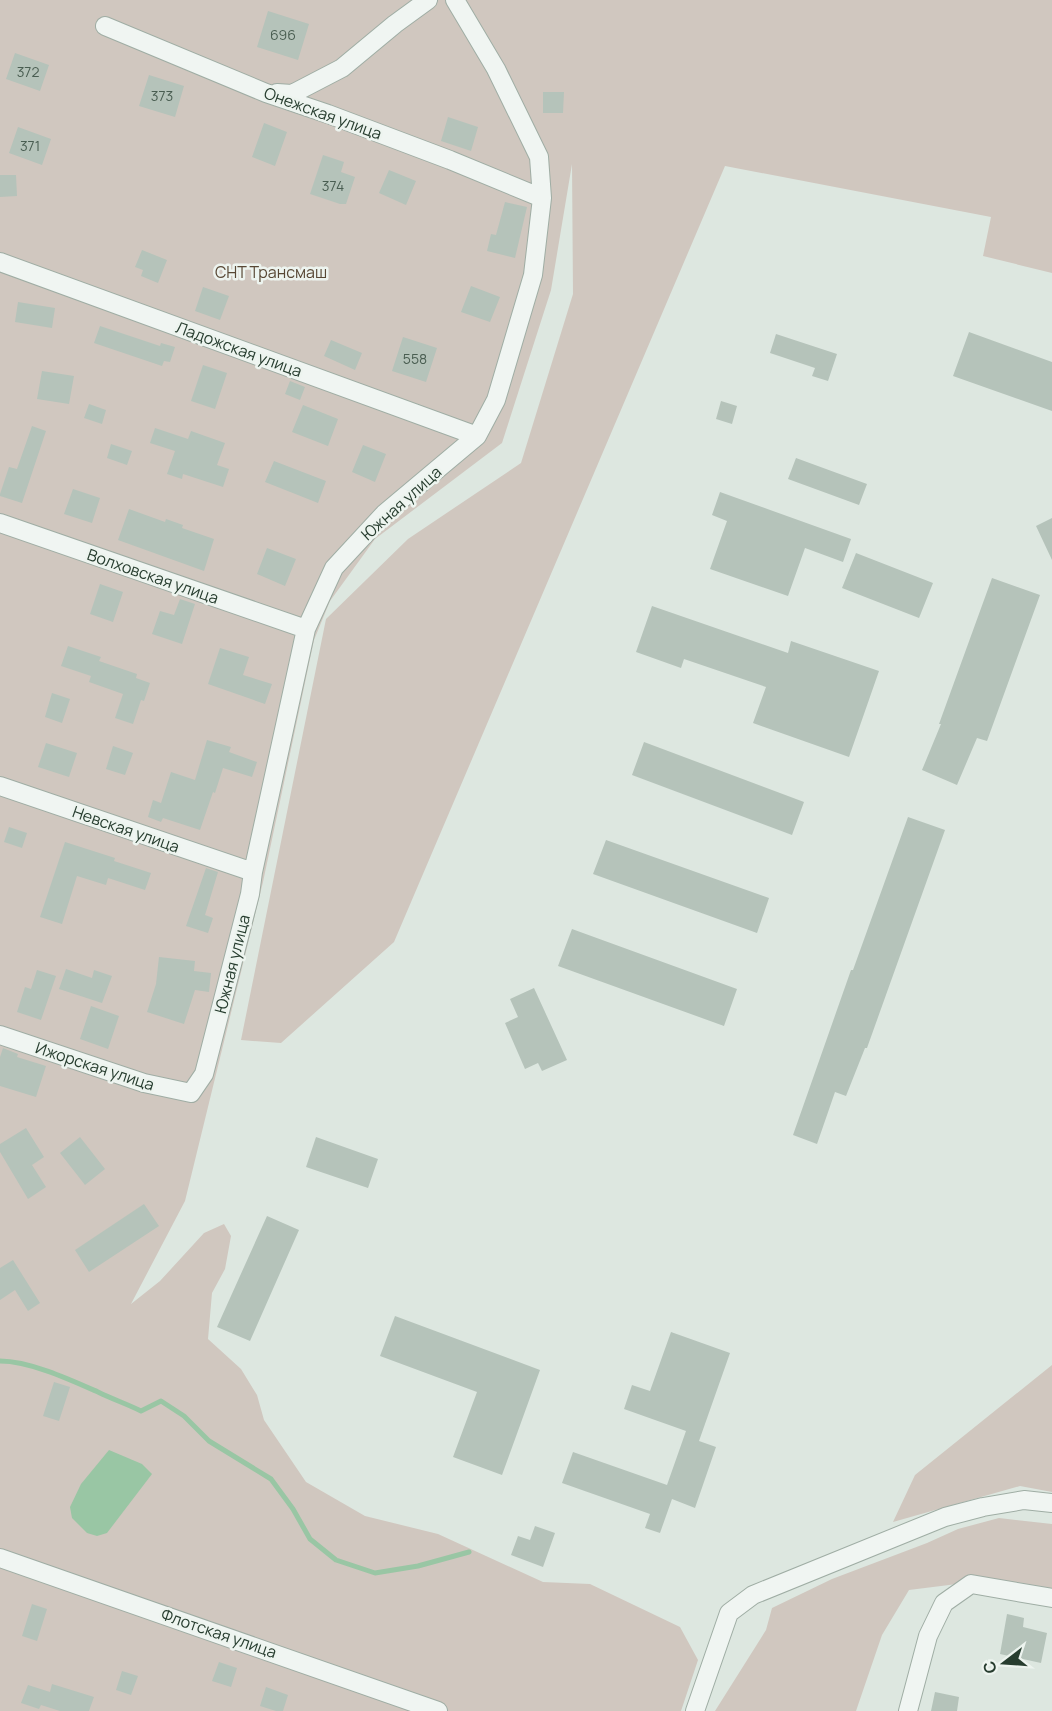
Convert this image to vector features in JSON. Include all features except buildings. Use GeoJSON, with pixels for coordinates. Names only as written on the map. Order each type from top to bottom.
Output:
{"type":"FeatureCollection","features":[{"type":"Feature","properties":{"kind":"street"},"geometry":{"type":"LineString","coordinates":[[266,93],[292,94],[342,68],[428,0]]}},
{"type":"Feature","properties":{"kind":"street","name":"Южная улица"},"geometry":{"type":"LineString","coordinates":[[191,1093],[204,1074],[250,894],[306,629],[334,568],[384,514],[477,436],[496,400],[533,275],[542,198],[539,157],[496,69],[455,0]]}},
{"type":"Feature","properties":{"kind":"street","name":"Онежская улица"},"geometry":{"type":"LineString","coordinates":[[105,26],[266,93],[450,160],[542,198]]}},
{"type":"Feature","properties":{"kind":"street","name":"Ладожская улица"},"geometry":{"type":"LineString","coordinates":[[0,262],[477,436]]}},
{"type":"Feature","properties":{"kind":"street","name":"Волховская улица"},"geometry":{"type":"LineString","coordinates":[[0,524],[306,629]]}},
{"type":"Feature","properties":{"kind":"street","name":"Невская улица"},"geometry":{"type":"LineString","coordinates":[[0,786],[253,873]]}},
{"type":"Feature","properties":{"kind":"street","name":"Ижорская улица"},"geometry":{"type":"LineString","coordinates":[[0,1035],[144,1083],[191,1093]]}},
{"type":"Feature","properties":{"kind":"street"},"geometry":{"type":"LineString","coordinates":[[695,1711],[729,1613],[753,1595],[945,1517],[1024,1500],[1052,1503]]}},
{"type":"Feature","properties":{"kind":"street","name":"Флотская улица"},"geometry":{"type":"LineString","coordinates":[[0,1558],[438,1711]]}},
{"type":"Feature","properties":{"kind":"street"},"geometry":{"type":"LineString","coordinates":[[908,1711],[928,1636],[944,1603],[971,1584],[1052,1598]]}},
{"type":"Feature","properties":{"kind":"green space","name":"СНТ Трансмаш"},"geometry":{"type":"Polygon","coordinates":[[[0,0],[1052,0],[1052,273],[983,256],[991,217],[725,166],[394,942],[281,1043],[241,1040],[326,619],[408,539],[521,463],[573,294],[572,164],[551,290],[502,443],[375,539],[330,601],[314,640],[263,882],[185,1201],[131,1304],[160,1281],[204,1233],[224,1224],[231,1236],[225,1269],[212,1293],[208,1339],[241,1369],[257,1395],[264,1420],[306,1482],[365,1516],[438,1534],[543,1582],[590,1584],[680,1627],[698,1660],[681,1711],[0,1711],[0,0]]]}},
{"type":"Feature","properties":{"kind":"green space"},"geometry":{"type":"Polygon","coordinates":[[[1052,1365],[1052,1492],[1020,1486],[893,1522],[915,1475],[1052,1365]]]}},
{"type":"Feature","properties":{"kind":"green space"},"geometry":{"type":"Polygon","coordinates":[[[999,1518],[1052,1524],[1052,1592],[965,1583],[909,1590],[882,1635],[856,1711],[715,1711],[766,1630],[772,1608],[832,1579],[958,1529],[999,1518]]]}},
{"type":"Feature","properties":{"kind":"shaded area"},"geometry":{"type":"Polygon","coordinates":[[[109,1450],[142,1464],[152,1474],[107,1533],[97,1536],[87,1533],[72,1518],[70,1507],[81,1484],[109,1450]]]}},
{"type":"Feature","properties":{"kind":"waterway"},"geometry":{"type":"LineString","coordinates":[[0,1361],[24,1364],[50,1372],[141,1411],[161,1401],[184,1416],[209,1441],[271,1479],[293,1509],[310,1539],[336,1560],[375,1573],[418,1566],[469,1552]]}}]}
